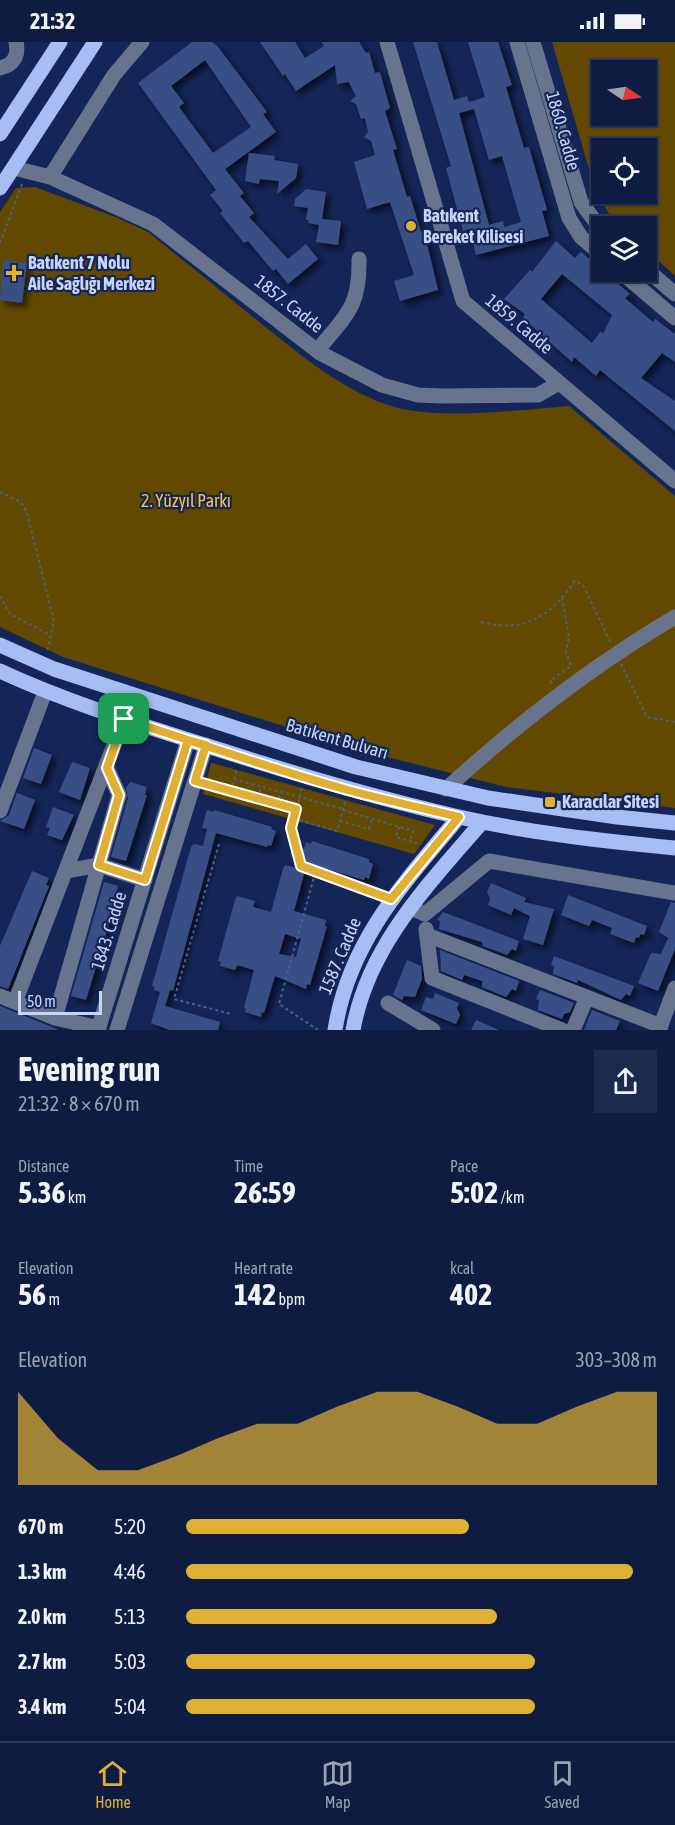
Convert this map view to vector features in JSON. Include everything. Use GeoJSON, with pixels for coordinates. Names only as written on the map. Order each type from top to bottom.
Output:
{"type":"FeatureCollection","features":[{"type":"Feature","properties":{"kind":"main road"},"geometry":{"type":"LineString","coordinates":[[0,134],[60,42]]}},
{"type":"Feature","properties":{"kind":"main road"},"geometry":{"type":"LineString","coordinates":[[0,188],[18,175],[95,42]]}},
{"type":"Feature","properties":{"kind":"main road","name":"Batıkent Bulvarı"},"geometry":{"type":"LineString","coordinates":[[0,645],[54,669],[356,767],[446,789],[605,816],[675,823]]}},
{"type":"Feature","properties":{"kind":"main road"},"geometry":{"type":"LineString","coordinates":[[0,671],[45,692],[348,790],[482,822],[612,842],[675,848]]}},
{"type":"Feature","properties":{"kind":"main road","name":"1587. Cadde"},"geometry":{"type":"LineString","coordinates":[[335,1030],[342,996],[369,934],[391,899],[459,817]]}},
{"type":"Feature","properties":{"kind":"main road","name":"1587. Cadde"},"geometry":{"type":"LineString","coordinates":[[353,1030],[370,972],[386,940],[418,911],[462,846],[482,822]]}},
{"type":"Feature","properties":{"kind":"street"},"geometry":{"type":"LineString","coordinates":[[0,68],[9,65],[16,58],[16,42]]}},
{"type":"Feature","properties":{"kind":"street"},"geometry":{"type":"LineString","coordinates":[[50,177],[114,75],[142,42]]}},
{"type":"Feature","properties":{"kind":"street","name":"1859. Cadde"},"geometry":{"type":"LineString","coordinates":[[387,42],[463,301],[675,481]]}},
{"type":"Feature","properties":{"kind":"street","name":"1860. Cadde"},"geometry":{"type":"LineString","coordinates":[[517,42],[569,218],[581,237],[591,246]]}},
{"type":"Feature","properties":{"kind":"street","name":"1860. Cadde"},"geometry":{"type":"LineString","coordinates":[[533,42],[581,202],[591,216]]}},
{"type":"Feature","properties":{"kind":"street","name":"1857. Cadde"},"geometry":{"type":"LineString","coordinates":[[18,175],[50,177],[153,224],[316,351],[336,364],[382,385],[418,394],[538,395],[559,384]]}},
{"type":"Feature","properties":{"kind":"street"},"geometry":{"type":"LineString","coordinates":[[316,351],[356,299],[360,284],[359,259]]}},
{"type":"Feature","properties":{"kind":"street"},"geometry":{"type":"LineString","coordinates":[[657,278],[675,294]]}},
{"type":"Feature","properties":{"kind":"street"},"geometry":{"type":"LineString","coordinates":[[633,282],[675,318]]}},
{"type":"Feature","properties":{"kind":"street"},"geometry":{"type":"LineString","coordinates":[[446,789],[489,748],[558,694],[675,618]]}},
{"type":"Feature","properties":{"kind":"street"},"geometry":{"type":"LineString","coordinates":[[0,811],[45,692]]}},
{"type":"Feature","properties":{"kind":"street"},"geometry":{"type":"LineString","coordinates":[[99,1029],[55,1018],[7,999],[66,871],[124,719]]}},
{"type":"Feature","properties":{"kind":"street","name":"1843. Cadde"},"geometry":{"type":"LineString","coordinates":[[99,1029],[188,740]]}},
{"type":"Feature","properties":{"kind":"street","name":"1843. Cadde"},"geometry":{"type":"LineString","coordinates":[[117,1030],[206,745]]}},
{"type":"Feature","properties":{"kind":"street"},"geometry":{"type":"LineString","coordinates":[[55,1018],[119,795],[107,768]]}},
{"type":"Feature","properties":{"kind":"street"},"geometry":{"type":"LineString","coordinates":[[446,833],[455,830],[461,832],[464,838],[462,846]]}},
{"type":"Feature","properties":{"kind":"street"},"geometry":{"type":"LineString","coordinates":[[562,1030],[432,978],[427,935],[418,911],[489,861],[675,893]]}},
{"type":"Feature","properties":{"kind":"street"},"geometry":{"type":"LineString","coordinates":[[66,871],[99,865],[145,880]]}},
{"type":"Feature","properties":{"kind":"street"},"geometry":{"type":"LineString","coordinates":[[427,935],[660,1028],[675,988]]}},
{"type":"Feature","properties":{"kind":"street"},"geometry":{"type":"LineString","coordinates":[[573,1030],[586,997]]}},
{"type":"Feature","properties":{"kind":"street"},"geometry":{"type":"LineString","coordinates":[[388,1003],[433,1030]]}},
{"type":"Feature","properties":{"kind":"path"},"geometry":{"type":"LineString","coordinates":[[0,243],[18,175]]}},
{"type":"Feature","properties":{"kind":"path"},"geometry":{"type":"LineString","coordinates":[[0,492],[21,502],[27,513],[54,621],[47,652]]}},
{"type":"Feature","properties":{"kind":"path"},"geometry":{"type":"LineString","coordinates":[[481,622],[512,628],[540,618],[562,598],[575,581],[583,585],[612,645]]}},
{"type":"Feature","properties":{"kind":"path"},"geometry":{"type":"LineString","coordinates":[[0,596],[10,614],[51,635]]}},
{"type":"Feature","properties":{"kind":"path"},"geometry":{"type":"LineString","coordinates":[[552,683],[550,681],[571,666],[566,652],[569,637],[562,598]]}},
{"type":"Feature","properties":{"kind":"path"},"geometry":{"type":"LineString","coordinates":[[617,656],[647,717],[675,722]]}},
{"type":"Feature","properties":{"kind":"path"},"geometry":{"type":"LineString","coordinates":[[231,791],[240,756]]}},
{"type":"Feature","properties":{"kind":"path"},"geometry":{"type":"LineString","coordinates":[[305,777],[291,828],[301,866],[391,899]]}},
{"type":"Feature","properties":{"kind":"path"},"geometry":{"type":"LineString","coordinates":[[234,779],[413,831],[410,841]]}},
{"type":"Feature","properties":{"kind":"path"},"geometry":{"type":"LineString","coordinates":[[195,781],[296,809]]}},
{"type":"Feature","properties":{"kind":"path"},"geometry":{"type":"LineString","coordinates":[[258,798],[261,786]]}},
{"type":"Feature","properties":{"kind":"path"},"geometry":{"type":"LineString","coordinates":[[294,819],[337,831],[348,790]]}},
{"type":"Feature","properties":{"kind":"path"},"geometry":{"type":"LineString","coordinates":[[277,804],[280,792]]}},
{"type":"Feature","properties":{"kind":"path"},"geometry":{"type":"LineString","coordinates":[[340,821],[369,829],[372,819]]}},
{"type":"Feature","properties":{"kind":"path"},"geometry":{"type":"LineString","coordinates":[[399,827],[396,837],[434,848]]}},
{"type":"Feature","properties":{"kind":"path"},"geometry":{"type":"LineString","coordinates":[[219,844],[174,999],[231,1014]]}},
{"type":"Feature","properties":{"kind":"path"},"geometry":{"type":"LineString","coordinates":[[316,870],[279,1004],[318,1030]]}},
{"type":"Feature","properties":{"kind":"green space"},"geometry":{"type":"Polygon","coordinates":[[[552,42],[675,42],[675,276],[657,259],[657,216],[610,215],[603,204],[657,204],[657,138],[591,138],[591,176],[552,42]]]}},
{"type":"Feature","properties":{"kind":"green space","name":"2. Yüzyıl Parkı"},"geometry":{"type":"Polygon","coordinates":[[[35,187],[118,218],[148,232],[304,357],[336,380],[370,398],[407,410],[452,413],[502,412],[569,406],[675,496],[675,808],[506,787],[363,751],[63,657],[0,627],[0,212],[16,188],[35,187]]]}},
{"type":"Feature","properties":{"kind":"green space"},"geometry":{"type":"Polygon","coordinates":[[[211,763],[435,825],[414,854],[203,794],[211,763]]]}},
{"type":"Feature","properties":{"kind":"building"},"geometry":{"type":"Polygon","coordinates":[[[192,42],[212,42],[218,47],[267,112],[263,114],[276,132],[225,169],[244,193],[240,196],[254,213],[249,217],[288,259],[306,244],[318,259],[288,284],[276,269],[273,271],[248,241],[244,243],[220,213],[223,211],[210,195],[216,190],[138,83],[192,42]],[[205,60],[171,86],[184,103],[179,107],[213,153],[251,127],[205,60]]]}},
{"type":"Feature","properties":{"kind":"building"},"geometry":{"type":"Polygon","coordinates":[[[260,42],[295,42],[305,58],[324,46],[322,42],[359,42],[366,53],[369,52],[375,73],[380,72],[390,108],[385,111],[397,149],[393,150],[407,197],[410,196],[421,232],[424,231],[438,290],[400,301],[394,281],[414,275],[390,202],[367,209],[354,162],[375,155],[371,141],[364,137],[368,132],[365,118],[361,119],[356,104],[350,101],[356,96],[349,82],[337,84],[335,65],[296,91],[260,42]]]}},
{"type":"Feature","properties":{"kind":"building"},"geometry":{"type":"Polygon","coordinates":[[[413,42],[437,42],[454,100],[467,96],[469,102],[485,97],[468,42],[498,42],[512,85],[506,87],[524,148],[529,147],[547,210],[542,211],[549,236],[476,255],[469,229],[463,231],[446,168],[451,166],[413,42]],[[474,109],[459,113],[489,225],[503,221],[504,227],[521,222],[502,156],[489,160],[474,109]]]}},
{"type":"Feature","properties":{"kind":"building"},"geometry":{"type":"Polygon","coordinates":[[[249,153],[275,156],[274,160],[298,164],[296,178],[277,194],[279,181],[260,179],[259,184],[245,181],[249,153]]]}},
{"type":"Feature","properties":{"kind":"building"},"geometry":{"type":"Polygon","coordinates":[[[306,189],[326,192],[322,219],[341,221],[338,245],[316,242],[319,225],[308,223],[309,220],[306,220],[308,208],[294,206],[295,199],[306,189]]]}},
{"type":"Feature","properties":{"kind":"building"},"geometry":{"type":"Polygon","coordinates":[[[556,241],[575,258],[581,252],[591,261],[591,282],[616,282],[630,294],[625,298],[653,322],[655,319],[675,334],[675,362],[662,353],[641,378],[675,401],[675,431],[600,370],[596,376],[574,357],[572,362],[523,318],[525,314],[504,299],[530,270],[532,272],[556,241]],[[562,274],[541,299],[592,343],[601,331],[603,334],[612,315],[562,274]]]}},
{"type":"Feature","properties":{"kind":"building","name":"Batıkent 7 Nolu Aile Sağlığı Merkezi"},"geometry":{"type":"Polygon","coordinates":[[[3,260],[27,263],[22,303],[0,300],[3,260]]]}},
{"type":"Feature","properties":{"kind":"building"},"geometry":{"type":"Polygon","coordinates":[[[34,748],[52,755],[41,784],[23,778],[34,748]]]}},
{"type":"Feature","properties":{"kind":"building"},"geometry":{"type":"Polygon","coordinates":[[[72,762],[90,768],[80,800],[59,792],[72,762]]]}},
{"type":"Feature","properties":{"kind":"building"},"geometry":{"type":"Polygon","coordinates":[[[130,782],[147,787],[145,795],[147,795],[126,861],[111,857],[128,798],[126,788],[130,782]]]}},
{"type":"Feature","properties":{"kind":"building"},"geometry":{"type":"Polygon","coordinates":[[[17,793],[35,800],[24,829],[0,821],[9,815],[17,793]]]}},
{"type":"Feature","properties":{"kind":"building"},"geometry":{"type":"Polygon","coordinates":[[[53,807],[74,815],[62,840],[47,835],[50,828],[46,827],[53,807]]]}},
{"type":"Feature","properties":{"kind":"building"},"geometry":{"type":"Polygon","coordinates":[[[207,810],[272,827],[271,829],[276,831],[271,846],[267,847],[216,833],[173,991],[170,990],[165,1006],[220,1022],[218,1030],[170,1030],[151,1023],[160,992],[154,990],[155,987],[152,986],[191,847],[194,844],[203,846],[207,829],[202,828],[207,810]]]}},
{"type":"Feature","properties":{"kind":"building"},"geometry":{"type":"Polygon","coordinates":[[[312,841],[369,859],[369,862],[373,864],[369,879],[365,877],[364,880],[307,863],[294,911],[326,920],[325,926],[327,926],[310,985],[307,984],[306,989],[275,976],[261,1017],[245,1012],[244,1008],[254,970],[237,965],[235,970],[220,966],[221,962],[218,961],[235,900],[237,896],[255,901],[253,907],[271,912],[285,865],[297,868],[306,842],[311,844],[312,841]],[[285,934],[279,954],[296,957],[301,939],[285,934]]]}},
{"type":"Feature","properties":{"kind":"building"},"geometry":{"type":"Polygon","coordinates":[[[32,871],[49,878],[46,885],[49,886],[8,989],[0,986],[0,946],[32,871]]]}},
{"type":"Feature","properties":{"kind":"building"},"geometry":{"type":"Polygon","coordinates":[[[104,882],[118,886],[116,894],[118,894],[86,1000],[71,996],[104,882]]]}},
{"type":"Feature","properties":{"kind":"building"},"geometry":{"type":"Polygon","coordinates":[[[491,883],[526,898],[524,902],[554,909],[543,945],[523,939],[530,916],[514,908],[511,915],[488,905],[490,899],[487,892],[491,883]]]}},
{"type":"Feature","properties":{"kind":"building"},"geometry":{"type":"Polygon","coordinates":[[[568,895],[647,926],[644,935],[640,934],[639,938],[636,937],[634,943],[610,934],[612,928],[592,920],[589,926],[561,915],[568,895]]]}},
{"type":"Feature","properties":{"kind":"building"},"geometry":{"type":"Polygon","coordinates":[[[671,902],[675,903],[675,949],[658,991],[638,983],[651,953],[661,954],[668,938],[659,932],[671,902]]]}},
{"type":"Feature","properties":{"kind":"building"},"geometry":{"type":"Polygon","coordinates":[[[443,912],[519,941],[516,951],[512,949],[507,955],[483,946],[482,942],[439,929],[440,921],[437,920],[443,912]]]}},
{"type":"Feature","properties":{"kind":"building"},"geometry":{"type":"Polygon","coordinates":[[[440,950],[519,981],[516,991],[512,989],[506,997],[482,987],[482,981],[464,975],[462,980],[441,971],[440,950]]]}},
{"type":"Feature","properties":{"kind":"building"},"geometry":{"type":"Polygon","coordinates":[[[554,956],[634,986],[630,996],[626,994],[621,1000],[578,980],[577,983],[553,974],[554,966],[551,965],[554,956]]]}},
{"type":"Feature","properties":{"kind":"building"},"geometry":{"type":"Polygon","coordinates":[[[407,960],[421,966],[422,979],[415,997],[404,996],[402,1000],[393,995],[407,960]]]}},
{"type":"Feature","properties":{"kind":"building"},"geometry":{"type":"Polygon","coordinates":[[[540,990],[574,1003],[570,1012],[564,1014],[562,1019],[538,1010],[539,1000],[536,999],[540,990]]]}},
{"type":"Feature","properties":{"kind":"building"},"geometry":{"type":"Polygon","coordinates":[[[435,993],[459,1003],[457,1008],[460,1015],[456,1024],[421,1010],[426,997],[433,999],[435,993]]]}},
{"type":"Feature","properties":{"kind":"building"},"geometry":{"type":"Polygon","coordinates":[[[0,1006],[52,1027],[58,1030],[0,1030],[0,1006]]]}},
{"type":"Feature","properties":{"kind":"building"},"geometry":{"type":"Polygon","coordinates":[[[592,1010],[620,1021],[616,1030],[584,1030],[592,1010]]]}},
{"type":"Feature","properties":{"kind":"building"},"geometry":{"type":"Polygon","coordinates":[[[476,1020],[499,1030],[471,1030],[476,1020]]]}},
{"type":"Feature","properties":{"kind":"place","name":"Batıkent Bereket Kilisesi"},"geometry":{"type":"Point","coordinates":[411,226]}},
{"type":"Feature","properties":{"kind":"place","name":"Batıkent 7 Nolu Aile Sağlığı Merkezi"},"geometry":{"type":"Point","coordinates":[14,273]}},
{"type":"Feature","properties":{"kind":"place","name":"Karacılar Sitesi"},"geometry":{"type":"Point","coordinates":[550,802]}},
{"type":"Feature","properties":{"kind":"route"},"geometry":{"type":"LineString","coordinates":[[124,719],[348,790],[459,817],[391,899],[301,866],[291,828],[296,809],[195,781],[206,745],[188,740],[145,880],[99,865],[119,795],[107,768],[124,719]]}}]}
